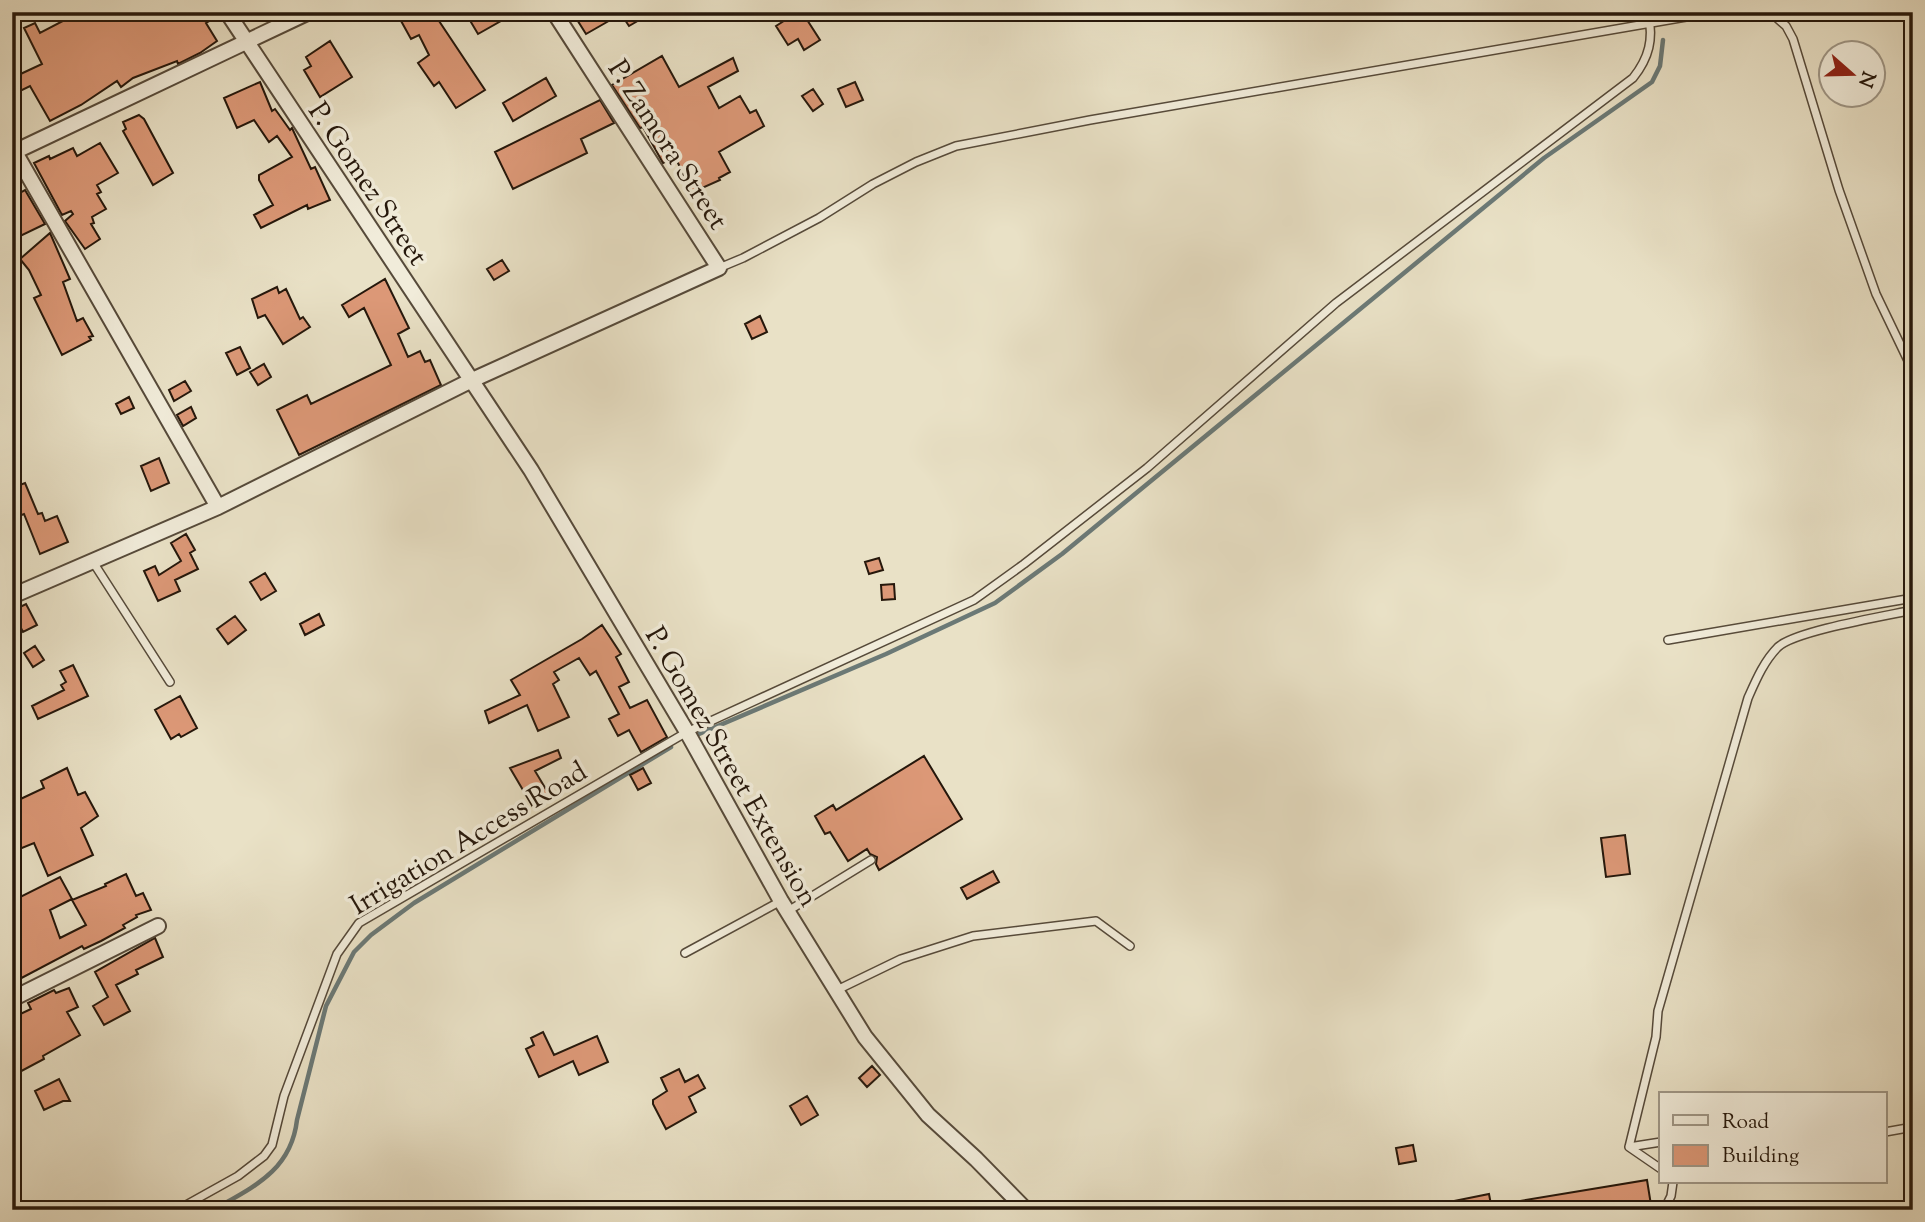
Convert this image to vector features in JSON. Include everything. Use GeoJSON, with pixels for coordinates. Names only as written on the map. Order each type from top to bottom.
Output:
{"type":"FeatureCollection","features":[{"type":"Feature","properties":{"kind":"street","name":"P. Gomez Street"},"geometry":{"type":"LineString","coordinates":[[227,12],[470,381]]}},
{"type":"Feature","properties":{"kind":"street"},"geometry":{"type":"LineString","coordinates":[[218,507],[13,151],[309,12]]}},
{"type":"Feature","properties":{"kind":"street","name":"P. Zamora Street"},"geometry":{"type":"LineString","coordinates":[[554,12],[719,268]]}},
{"type":"Feature","properties":{"kind":"street"},"geometry":{"type":"LineString","coordinates":[[12,596],[218,507],[470,381],[719,268]]}},
{"type":"Feature","properties":{"kind":"street","name":"P. Gomez Street Extension"},"geometry":{"type":"LineString","coordinates":[[470,381],[531,470],[687,732],[784,906],[880,1058],[928,1115],[1026,1210]]}},
{"type":"Feature","properties":{"kind":"street"},"geometry":{"type":"LineString","coordinates":[[12,999],[158,926]]}},
{"type":"Feature","properties":{"kind":"lane","name":"Irrigation Access Road"},"geometry":{"type":"LineString","coordinates":[[177,1210],[238,1176],[264,1156],[272,1145],[284,1096],[337,954],[359,923],[687,732],[974,600],[1014,572],[1147,468],[1336,303],[1633,78],[1644,64],[1651,46],[1648,12]]}},
{"type":"Feature","properties":{"kind":"lane"},"geometry":{"type":"LineString","coordinates":[[719,268],[819,218],[873,184],[916,162],[956,146],[1090,120],[1715,12]]}},
{"type":"Feature","properties":{"kind":"lane"},"geometry":{"type":"LineString","coordinates":[[1770,12],[1786,26],[1793,39],[1839,190],[1876,294],[1913,371]]}},
{"type":"Feature","properties":{"kind":"lane"},"geometry":{"type":"LineString","coordinates":[[93,562],[170,682]]}},
{"type":"Feature","properties":{"kind":"lane"},"geometry":{"type":"LineString","coordinates":[[1668,640],[1913,598]]}},
{"type":"Feature","properties":{"kind":"lane"},"geometry":{"type":"LineString","coordinates":[[1629,1147],[1666,985],[1748,698],[1764,664],[1780,645],[1813,632],[1913,610]]}},
{"type":"Feature","properties":{"kind":"lane"},"geometry":{"type":"LineString","coordinates":[[685,953],[784,906],[871,860]]}},
{"type":"Feature","properties":{"kind":"lane"},"geometry":{"type":"LineString","coordinates":[[837,990],[901,958],[973,936],[1096,921],[1130,946]]}},
{"type":"Feature","properties":{"kind":"lane"},"geometry":{"type":"LineString","coordinates":[[1886,1132],[1913,1127]]}},
{"type":"Feature","properties":{"kind":"lane"},"geometry":{"type":"LineString","coordinates":[[1629,1147],[1659,1142]]}},
{"type":"Feature","properties":{"kind":"lane"},"geometry":{"type":"LineString","coordinates":[[1629,1147],[1659,1168]]}},
{"type":"Feature","properties":{"kind":"lane"},"geometry":{"type":"LineString","coordinates":[[1664,1210],[1671,1196],[1673,1184]]}},
{"type":"Feature","properties":{"kind":"building"},"geometry":{"type":"Polygon","coordinates":[[[80,12],[217,12],[218,16],[206,23],[217,41],[178,64],[177,61],[133,78],[121,87],[117,81],[81,105],[50,121],[30,86],[12,95],[12,78],[42,64],[24,28],[35,23],[40,33],[80,12]]]}},
{"type":"Feature","properties":{"kind":"building"},"geometry":{"type":"Polygon","coordinates":[[[411,12],[433,12],[485,90],[456,108],[439,82],[434,86],[418,63],[429,55],[419,35],[411,39],[400,19],[411,12]]]}},
{"type":"Feature","properties":{"kind":"building"},"geometry":{"type":"Polygon","coordinates":[[[465,12],[517,12],[478,34],[465,12]]]}},
{"type":"Feature","properties":{"kind":"building"},"geometry":{"type":"Polygon","coordinates":[[[586,12],[653,12],[629,26],[621,14],[586,34],[576,18],[586,12]]]}},
{"type":"Feature","properties":{"kind":"building"},"geometry":{"type":"Polygon","coordinates":[[[802,12],[820,40],[804,50],[798,39],[788,45],[776,26],[802,12]]]}},
{"type":"Feature","properties":{"kind":"building"},"geometry":{"type":"Polygon","coordinates":[[[330,41],[352,77],[320,97],[304,70],[311,66],[306,57],[330,41]]]}},
{"type":"Feature","properties":{"kind":"building"},"geometry":{"type":"Polygon","coordinates":[[[662,56],[679,87],[733,58],[738,71],[708,87],[719,108],[740,96],[750,113],[756,110],[764,126],[719,152],[730,172],[719,178],[720,180],[691,193],[675,156],[663,163],[643,127],[640,128],[612,85],[662,56]]]}},
{"type":"Feature","properties":{"kind":"building"},"geometry":{"type":"Polygon","coordinates":[[[546,78],[556,96],[513,121],[503,103],[546,78]]]}},
{"type":"Feature","properties":{"kind":"building"},"geometry":{"type":"Polygon","coordinates":[[[260,82],[272,111],[275,109],[290,130],[292,128],[311,169],[315,167],[330,200],[308,209],[307,205],[261,228],[254,215],[273,205],[259,180],[259,175],[292,157],[277,136],[269,142],[254,120],[237,128],[224,98],[260,82]]]}},
{"type":"Feature","properties":{"kind":"building"},"geometry":{"type":"Polygon","coordinates":[[[855,82],[863,100],[846,107],[838,89],[855,82]]]}},
{"type":"Feature","properties":{"kind":"building"},"geometry":{"type":"Polygon","coordinates":[[[813,89],[823,104],[813,111],[802,96],[813,89]]]}},
{"type":"Feature","properties":{"kind":"building"},"geometry":{"type":"Polygon","coordinates":[[[600,100],[614,123],[581,139],[587,153],[513,189],[495,152],[600,100]]]}},
{"type":"Feature","properties":{"kind":"building"},"geometry":{"type":"Polygon","coordinates":[[[139,115],[144,119],[173,173],[153,185],[123,131],[126,129],[123,122],[139,115]]]}},
{"type":"Feature","properties":{"kind":"building"},"geometry":{"type":"Polygon","coordinates":[[[100,143],[118,173],[97,185],[101,192],[97,194],[106,209],[92,217],[94,223],[91,224],[100,239],[85,249],[65,221],[73,214],[71,211],[62,215],[34,163],[73,148],[77,156],[100,143]]]}},
{"type":"Feature","properties":{"kind":"building"},"geometry":{"type":"Polygon","coordinates":[[[25,190],[45,224],[12,240],[12,197],[25,190]]]}},
{"type":"Feature","properties":{"kind":"building"},"geometry":{"type":"Polygon","coordinates":[[[50,233],[70,279],[63,282],[77,321],[83,318],[93,336],[89,337],[91,340],[62,355],[34,298],[41,295],[29,270],[20,259],[50,233]]]}},
{"type":"Feature","properties":{"kind":"building"},"geometry":{"type":"Polygon","coordinates":[[[502,260],[509,271],[494,280],[487,269],[502,260]]]}},
{"type":"Feature","properties":{"kind":"building"},"geometry":{"type":"Polygon","coordinates":[[[385,279],[409,328],[398,334],[408,357],[420,351],[425,362],[430,360],[441,385],[299,455],[277,410],[307,395],[311,404],[391,365],[364,308],[349,317],[342,305],[385,279]]]}},
{"type":"Feature","properties":{"kind":"building"},"geometry":{"type":"Polygon","coordinates":[[[277,287],[279,293],[286,289],[300,319],[303,317],[310,327],[283,344],[265,315],[258,318],[252,299],[277,287]]]}},
{"type":"Feature","properties":{"kind":"building"},"geometry":{"type":"Polygon","coordinates":[[[760,316],[767,332],[752,339],[745,324],[760,316]]]}},
{"type":"Feature","properties":{"kind":"building"},"geometry":{"type":"Polygon","coordinates":[[[240,347],[250,368],[237,375],[226,353],[240,347]]]}},
{"type":"Feature","properties":{"kind":"building"},"geometry":{"type":"Polygon","coordinates":[[[264,364],[271,377],[258,385],[250,372],[264,364]]]}},
{"type":"Feature","properties":{"kind":"building"},"geometry":{"type":"Polygon","coordinates":[[[185,381],[191,391],[174,401],[169,390],[185,381]]]}},
{"type":"Feature","properties":{"kind":"building"},"geometry":{"type":"Polygon","coordinates":[[[129,397],[134,408],[121,414],[116,404],[129,397]]]}},
{"type":"Feature","properties":{"kind":"building"},"geometry":{"type":"Polygon","coordinates":[[[191,407],[196,418],[183,426],[177,415],[191,407]]]}},
{"type":"Feature","properties":{"kind":"building"},"geometry":{"type":"Polygon","coordinates":[[[159,458],[169,483],[151,491],[141,466],[159,458]]]}},
{"type":"Feature","properties":{"kind":"building"},"geometry":{"type":"Polygon","coordinates":[[[25,483],[38,514],[42,513],[45,521],[57,516],[68,542],[40,554],[24,514],[19,516],[12,499],[12,488],[25,483]]]}},
{"type":"Feature","properties":{"kind":"building"},"geometry":{"type":"Polygon","coordinates":[[[186,534],[195,550],[190,553],[198,569],[175,580],[180,591],[158,601],[144,571],[155,566],[159,575],[181,561],[171,543],[186,534]]]}},
{"type":"Feature","properties":{"kind":"building"},"geometry":{"type":"Polygon","coordinates":[[[879,558],[883,570],[869,574],[865,562],[879,558]]]}},
{"type":"Feature","properties":{"kind":"building"},"geometry":{"type":"Polygon","coordinates":[[[265,573],[276,591],[261,600],[250,582],[265,573]]]}},
{"type":"Feature","properties":{"kind":"building"},"geometry":{"type":"Polygon","coordinates":[[[894,584],[895,599],[882,600],[881,585],[894,584]]]}},
{"type":"Feature","properties":{"kind":"building"},"geometry":{"type":"Polygon","coordinates":[[[26,604],[37,625],[23,632],[12,611],[26,604]]]}},
{"type":"Feature","properties":{"kind":"building"},"geometry":{"type":"Polygon","coordinates":[[[319,614],[324,625],[305,635],[300,624],[319,614]]]}},
{"type":"Feature","properties":{"kind":"building"},"geometry":{"type":"Polygon","coordinates":[[[235,616],[246,630],[228,644],[217,629],[235,616]]]}},
{"type":"Feature","properties":{"kind":"building"},"geometry":{"type":"Polygon","coordinates":[[[602,625],[621,654],[616,657],[629,682],[619,687],[630,708],[647,700],[667,737],[641,752],[629,730],[618,736],[609,719],[619,714],[596,671],[590,675],[579,658],[554,672],[559,680],[553,684],[569,717],[538,731],[527,705],[489,723],[485,711],[520,695],[511,680],[602,625]]]}},
{"type":"Feature","properties":{"kind":"building"},"geometry":{"type":"Polygon","coordinates":[[[35,646],[44,660],[33,667],[24,653],[35,646]]]}},
{"type":"Feature","properties":{"kind":"building"},"geometry":{"type":"Polygon","coordinates":[[[73,665],[88,696],[38,719],[32,706],[64,690],[61,685],[66,682],[60,671],[73,665]]]}},
{"type":"Feature","properties":{"kind":"building"},"geometry":{"type":"Polygon","coordinates":[[[180,696],[197,728],[171,739],[155,710],[180,696]]]}},
{"type":"Feature","properties":{"kind":"building"},"geometry":{"type":"Polygon","coordinates":[[[558,750],[561,758],[535,771],[550,796],[533,807],[510,768],[558,750]]]}},
{"type":"Feature","properties":{"kind":"building"},"geometry":{"type":"Polygon","coordinates":[[[924,756],[962,819],[879,870],[877,857],[867,849],[848,861],[830,832],[825,834],[815,816],[833,805],[836,810],[924,756]]]}},
{"type":"Feature","properties":{"kind":"building"},"geometry":{"type":"Polygon","coordinates":[[[67,768],[78,795],[85,792],[98,816],[81,828],[93,855],[48,876],[34,843],[12,852],[12,803],[44,788],[41,781],[67,768]]]}},
{"type":"Feature","properties":{"kind":"building"},"geometry":{"type":"Polygon","coordinates":[[[643,768],[651,783],[638,790],[630,775],[643,768]]]}},
{"type":"Feature","properties":{"kind":"building"},"geometry":{"type":"Polygon","coordinates":[[[1625,835],[1630,874],[1606,877],[1601,838],[1625,835]]]}},
{"type":"Feature","properties":{"kind":"building"},"geometry":{"type":"Polygon","coordinates":[[[993,871],[999,882],[967,899],[961,888],[993,871]]]}},
{"type":"Feature","properties":{"kind":"building"},"geometry":{"type":"Polygon","coordinates":[[[126,874],[136,896],[143,893],[151,910],[136,915],[137,917],[123,925],[125,928],[101,941],[84,949],[82,946],[12,983],[12,901],[60,877],[72,899],[50,910],[60,938],[86,925],[72,900],[106,886],[105,884],[126,874]]]}},
{"type":"Feature","properties":{"kind":"building"},"geometry":{"type":"Polygon","coordinates":[[[155,938],[163,957],[136,970],[138,974],[116,985],[130,1011],[104,1025],[93,1006],[108,997],[95,972],[155,938]]]}},
{"type":"Feature","properties":{"kind":"building"},"geometry":{"type":"Polygon","coordinates":[[[69,988],[78,1007],[67,1012],[80,1035],[12,1076],[12,1018],[31,1009],[28,1003],[54,990],[56,993],[69,988]]]}},
{"type":"Feature","properties":{"kind":"building"},"geometry":{"type":"Polygon","coordinates":[[[543,1032],[554,1055],[597,1036],[608,1062],[579,1075],[573,1061],[539,1077],[526,1049],[534,1045],[531,1038],[543,1032]]]}},
{"type":"Feature","properties":{"kind":"building"},"geometry":{"type":"Polygon","coordinates":[[[872,1066],[880,1075],[867,1087],[859,1078],[872,1066]]]}},
{"type":"Feature","properties":{"kind":"building"},"geometry":{"type":"Polygon","coordinates":[[[679,1069],[685,1082],[698,1075],[705,1088],[689,1097],[696,1112],[666,1129],[653,1100],[667,1091],[661,1078],[679,1069]]]}},
{"type":"Feature","properties":{"kind":"building"},"geometry":{"type":"Polygon","coordinates":[[[59,1079],[70,1101],[63,1101],[44,1110],[35,1091],[59,1079]]]}},
{"type":"Feature","properties":{"kind":"building"},"geometry":{"type":"Polygon","coordinates":[[[807,1096],[818,1115],[801,1125],[790,1106],[807,1096]]]}},
{"type":"Feature","properties":{"kind":"building"},"geometry":{"type":"Polygon","coordinates":[[[1413,1145],[1416,1161],[1399,1164],[1396,1148],[1413,1145]]]}},
{"type":"Feature","properties":{"kind":"building"},"geometry":{"type":"Polygon","coordinates":[[[1647,1180],[1651,1205],[1624,1210],[1509,1210],[1508,1203],[1647,1180]]]}},
{"type":"Feature","properties":{"kind":"building"},"geometry":{"type":"Polygon","coordinates":[[[1489,1194],[1492,1210],[1440,1210],[1439,1204],[1489,1194]]]}},
{"type":"Feature","properties":{"kind":"waterway"},"geometry":{"type":"LineString","coordinates":[[699,734],[886,654],[995,603],[1062,554],[1544,158],[1652,82],[1660,66],[1663,40]]}},
{"type":"Feature","properties":{"kind":"waterway"},"geometry":{"type":"LineString","coordinates":[[213,1210],[268,1176],[287,1152],[293,1138],[326,1006],[354,952],[371,935],[414,903],[671,747]]}}]}
